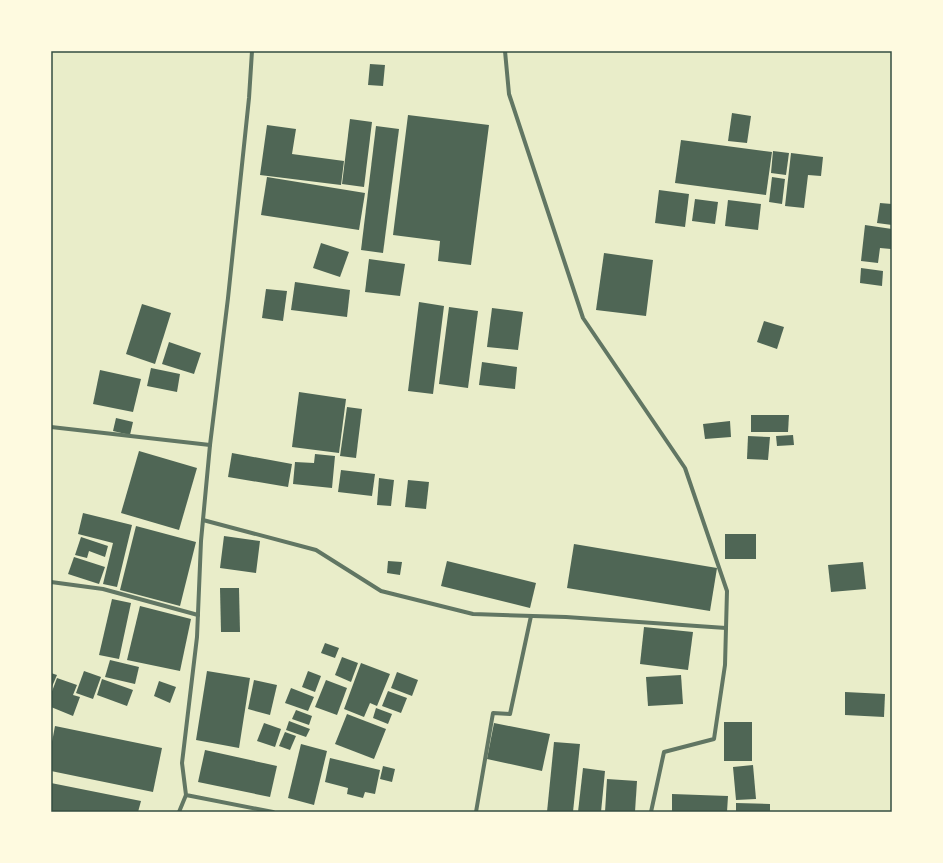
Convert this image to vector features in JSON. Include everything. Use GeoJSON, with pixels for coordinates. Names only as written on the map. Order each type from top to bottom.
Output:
{"type":"FeatureCollection","features":[{"type":"Feature","properties":{"kind":"street"},"geometry":{"type":"LineString","coordinates":[[179,812],[186,795],[182,763],[197,637],[203,520],[210,445],[249,105],[252,51]]}},
{"type":"Feature","properties":{"kind":"street"},"geometry":{"type":"LineString","coordinates":[[505,51],[509,94],[583,318],[685,468],[727,591],[725,665],[714,739],[664,752],[652,812]]}},
{"type":"Feature","properties":{"kind":"street"},"geometry":{"type":"LineString","coordinates":[[51,427],[210,445]]}},
{"type":"Feature","properties":{"kind":"street"},"geometry":{"type":"LineString","coordinates":[[203,520],[316,550],[381,591],[473,614],[566,617],[726,628]]}},
{"type":"Feature","properties":{"kind":"street"},"geometry":{"type":"LineString","coordinates":[[51,582],[103,590],[198,614]]}},
{"type":"Feature","properties":{"kind":"street"},"geometry":{"type":"LineString","coordinates":[[476,812],[493,713],[510,714],[531,616]]}},
{"type":"Feature","properties":{"kind":"street"},"geometry":{"type":"LineString","coordinates":[[186,795],[273,812]]}},
{"type":"Feature","properties":{"kind":"building"},"geometry":{"type":"Polygon","coordinates":[[[370,64],[385,65],[383,86],[368,85],[370,64]]]}},
{"type":"Feature","properties":{"kind":"building"},"geometry":{"type":"Polygon","coordinates":[[[732,113],[751,116],[747,143],[728,141],[732,113]]]}},
{"type":"Feature","properties":{"kind":"building"},"geometry":{"type":"Polygon","coordinates":[[[408,115],[489,125],[471,265],[438,261],[440,241],[393,235],[408,115]]]}},
{"type":"Feature","properties":{"kind":"building"},"geometry":{"type":"Polygon","coordinates":[[[350,119],[372,122],[364,187],[342,184],[350,119]]]}},
{"type":"Feature","properties":{"kind":"building"},"geometry":{"type":"Polygon","coordinates":[[[267,125],[296,129],[292,154],[344,161],[341,185],[260,175],[267,125]]]}},
{"type":"Feature","properties":{"kind":"building"},"geometry":{"type":"Polygon","coordinates":[[[376,126],[399,129],[383,253],[361,250],[376,126]]]}},
{"type":"Feature","properties":{"kind":"building"},"geometry":{"type":"Polygon","coordinates":[[[681,140],[772,152],[766,195],[675,183],[681,140]]]}},
{"type":"Feature","properties":{"kind":"building"},"geometry":{"type":"Polygon","coordinates":[[[773,151],[789,153],[786,175],[771,173],[773,151]]]}},
{"type":"Feature","properties":{"kind":"building"},"geometry":{"type":"Polygon","coordinates":[[[791,153],[823,157],[821,176],[808,175],[804,208],[785,206],[791,153]]]}},
{"type":"Feature","properties":{"kind":"building"},"geometry":{"type":"Polygon","coordinates":[[[267,177],[365,193],[359,230],[261,215],[267,177]]]}},
{"type":"Feature","properties":{"kind":"building"},"geometry":{"type":"Polygon","coordinates":[[[772,177],[785,179],[782,204],[769,202],[772,177]]]}},
{"type":"Feature","properties":{"kind":"building"},"geometry":{"type":"Polygon","coordinates":[[[659,190],[689,194],[685,227],[655,223],[659,190]]]}},
{"type":"Feature","properties":{"kind":"building"},"geometry":{"type":"Polygon","coordinates":[[[695,199],[718,202],[715,224],[692,221],[695,199]]]}},
{"type":"Feature","properties":{"kind":"building"},"geometry":{"type":"Polygon","coordinates":[[[728,200],[761,204],[758,230],[725,226],[728,200]]]}},
{"type":"Feature","properties":{"kind":"building"},"geometry":{"type":"Polygon","coordinates":[[[880,203],[892,204],[892,225],[877,223],[880,203]]]}},
{"type":"Feature","properties":{"kind":"building"},"geometry":{"type":"Polygon","coordinates":[[[865,225],[892,229],[891,249],[880,248],[878,263],[861,261],[865,225]]]}},
{"type":"Feature","properties":{"kind":"building"},"geometry":{"type":"Polygon","coordinates":[[[321,243],[349,252],[340,277],[313,268],[321,243]]]}},
{"type":"Feature","properties":{"kind":"building"},"geometry":{"type":"Polygon","coordinates":[[[604,253],[653,260],[646,316],[596,310],[604,253]]]}},
{"type":"Feature","properties":{"kind":"building"},"geometry":{"type":"Polygon","coordinates":[[[369,259],[405,264],[400,296],[365,292],[369,259]]]}},
{"type":"Feature","properties":{"kind":"building"},"geometry":{"type":"Polygon","coordinates":[[[861,268],[883,271],[882,286],[860,283],[861,268]]]}},
{"type":"Feature","properties":{"kind":"building"},"geometry":{"type":"Polygon","coordinates":[[[295,282],[350,290],[347,317],[291,310],[295,282]]]}},
{"type":"Feature","properties":{"kind":"building"},"geometry":{"type":"Polygon","coordinates":[[[266,289],[287,291],[283,321],[262,318],[266,289]]]}},
{"type":"Feature","properties":{"kind":"building"},"geometry":{"type":"Polygon","coordinates":[[[419,302],[444,306],[433,394],[408,391],[419,302]]]}},
{"type":"Feature","properties":{"kind":"building"},"geometry":{"type":"Polygon","coordinates":[[[142,304],[171,313],[155,364],[126,354],[142,304]]]}},
{"type":"Feature","properties":{"kind":"building"},"geometry":{"type":"Polygon","coordinates":[[[449,307],[478,311],[468,388],[439,384],[449,307]]]}},
{"type":"Feature","properties":{"kind":"building"},"geometry":{"type":"Polygon","coordinates":[[[492,308],[523,312],[518,350],[487,347],[492,308]]]}},
{"type":"Feature","properties":{"kind":"building"},"geometry":{"type":"Polygon","coordinates":[[[764,321],[784,327],[777,349],[757,342],[764,321]]]}},
{"type":"Feature","properties":{"kind":"building"},"geometry":{"type":"Polygon","coordinates":[[[169,342],[201,353],[194,374],[162,364],[169,342]]]}},
{"type":"Feature","properties":{"kind":"building"},"geometry":{"type":"Polygon","coordinates":[[[482,362],[517,367],[515,389],[479,385],[482,362]]]}},
{"type":"Feature","properties":{"kind":"building"},"geometry":{"type":"Polygon","coordinates":[[[151,368],[180,374],[177,392],[147,386],[151,368]]]}},
{"type":"Feature","properties":{"kind":"building"},"geometry":{"type":"Polygon","coordinates":[[[100,370],[141,379],[133,412],[93,404],[100,370]]]}},
{"type":"Feature","properties":{"kind":"building"},"geometry":{"type":"Polygon","coordinates":[[[299,392],[346,399],[339,453],[292,447],[299,392]]]}},
{"type":"Feature","properties":{"kind":"building"},"geometry":{"type":"Polygon","coordinates":[[[347,407],[362,409],[356,458],[340,456],[347,407]]]}},
{"type":"Feature","properties":{"kind":"building"},"geometry":{"type":"Polygon","coordinates":[[[751,415],[789,415],[788,432],[751,432],[751,415]]]}},
{"type":"Feature","properties":{"kind":"building"},"geometry":{"type":"Polygon","coordinates":[[[116,418],[133,422],[130,435],[113,431],[116,418]]]}},
{"type":"Feature","properties":{"kind":"building"},"geometry":{"type":"Polygon","coordinates":[[[730,421],[731,437],[705,439],[703,424],[730,421]]]}},
{"type":"Feature","properties":{"kind":"building"},"geometry":{"type":"Polygon","coordinates":[[[793,435],[794,445],[777,446],[776,436],[793,435]]]}},
{"type":"Feature","properties":{"kind":"building"},"geometry":{"type":"Polygon","coordinates":[[[748,436],[770,437],[768,460],[747,459],[748,436]]]}},
{"type":"Feature","properties":{"kind":"building"},"geometry":{"type":"Polygon","coordinates":[[[139,451],[197,468],[179,530],[121,513],[139,451]]]}},
{"type":"Feature","properties":{"kind":"building"},"geometry":{"type":"Polygon","coordinates":[[[232,453],[292,464],[288,487],[228,477],[232,453]]]}},
{"type":"Feature","properties":{"kind":"building"},"geometry":{"type":"Polygon","coordinates":[[[315,454],[335,456],[332,488],[293,484],[295,462],[314,463],[315,454]]]}},
{"type":"Feature","properties":{"kind":"building"},"geometry":{"type":"Polygon","coordinates":[[[341,470],[375,474],[372,496],[338,492],[341,470]]]}},
{"type":"Feature","properties":{"kind":"building"},"geometry":{"type":"Polygon","coordinates":[[[379,478],[394,480],[391,506],[377,505],[379,478]]]}},
{"type":"Feature","properties":{"kind":"building"},"geometry":{"type":"Polygon","coordinates":[[[408,480],[429,482],[426,509],[405,507],[408,480]]]}},
{"type":"Feature","properties":{"kind":"building"},"geometry":{"type":"Polygon","coordinates":[[[83,513],[132,525],[117,587],[103,584],[113,543],[78,534],[83,513]]]}},
{"type":"Feature","properties":{"kind":"building"},"geometry":{"type":"Polygon","coordinates":[[[136,526],[196,542],[180,606],[120,590],[136,526]]]}},
{"type":"Feature","properties":{"kind":"building"},"geometry":{"type":"Polygon","coordinates":[[[725,534],[756,534],[756,559],[725,559],[725,534]]]}},
{"type":"Feature","properties":{"kind":"building"},"geometry":{"type":"Polygon","coordinates":[[[224,536],[260,541],[256,573],[220,568],[224,536]]]}},
{"type":"Feature","properties":{"kind":"building"},"geometry":{"type":"Polygon","coordinates":[[[81,537],[108,546],[105,557],[89,551],[87,558],[75,555],[81,537]]]}},
{"type":"Feature","properties":{"kind":"building"},"geometry":{"type":"Polygon","coordinates":[[[574,544],[717,568],[710,611],[567,588],[574,544]]]}},
{"type":"Feature","properties":{"kind":"building"},"geometry":{"type":"Polygon","coordinates":[[[74,557],[105,567],[99,584],[68,574],[74,557]]]}},
{"type":"Feature","properties":{"kind":"building"},"geometry":{"type":"Polygon","coordinates":[[[388,561],[402,562],[400,575],[387,573],[388,561]]]}},
{"type":"Feature","properties":{"kind":"building"},"geometry":{"type":"Polygon","coordinates":[[[447,561],[536,583],[530,608],[441,586],[447,561]]]}},
{"type":"Feature","properties":{"kind":"building"},"geometry":{"type":"Polygon","coordinates":[[[863,562],[866,589],[831,592],[828,565],[863,562]]]}},
{"type":"Feature","properties":{"kind":"building"},"geometry":{"type":"Polygon","coordinates":[[[220,588],[239,588],[240,632],[221,632],[220,588]]]}},
{"type":"Feature","properties":{"kind":"building"},"geometry":{"type":"Polygon","coordinates":[[[112,599],[131,603],[119,659],[99,655],[112,599]]]}},
{"type":"Feature","properties":{"kind":"building"},"geometry":{"type":"Polygon","coordinates":[[[140,606],[191,619],[180,671],[127,660],[140,606]]]}},
{"type":"Feature","properties":{"kind":"building"},"geometry":{"type":"Polygon","coordinates":[[[644,627],[693,632],[688,670],[640,664],[644,627]]]}},
{"type":"Feature","properties":{"kind":"building"},"geometry":{"type":"Polygon","coordinates":[[[325,643],[339,648],[335,658],[321,653],[325,643]]]}},
{"type":"Feature","properties":{"kind":"building"},"geometry":{"type":"Polygon","coordinates":[[[342,657],[358,663],[351,682],[335,675],[342,657]]]}},
{"type":"Feature","properties":{"kind":"building"},"geometry":{"type":"Polygon","coordinates":[[[110,660],[139,667],[135,684],[105,677],[110,660]]]}},
{"type":"Feature","properties":{"kind":"building"},"geometry":{"type":"Polygon","coordinates":[[[361,663],[390,674],[377,706],[370,703],[364,717],[344,709],[361,663]]]}},
{"type":"Feature","properties":{"kind":"building"},"geometry":{"type":"Polygon","coordinates":[[[84,671],[101,677],[93,699],[76,693],[84,671]]]}},
{"type":"Feature","properties":{"kind":"building"},"geometry":{"type":"Polygon","coordinates":[[[207,671],[250,678],[239,748],[196,740],[207,671]]]}},
{"type":"Feature","properties":{"kind":"building"},"geometry":{"type":"Polygon","coordinates":[[[308,671],[321,676],[315,692],[302,687],[308,671]]]}},
{"type":"Feature","properties":{"kind":"building"},"geometry":{"type":"Polygon","coordinates":[[[397,672],[418,680],[412,696],[391,688],[397,672]]]}},
{"type":"Feature","properties":{"kind":"building"},"geometry":{"type":"Polygon","coordinates":[[[51,673],[57,675],[51,689],[51,673]]]}},
{"type":"Feature","properties":{"kind":"building"},"geometry":{"type":"Polygon","coordinates":[[[681,675],[683,704],[648,706],[646,677],[681,675]]]}},
{"type":"Feature","properties":{"kind":"building"},"geometry":{"type":"Polygon","coordinates":[[[57,678],[77,685],[73,695],[80,697],[73,716],[51,707],[51,694],[57,678]]]}},
{"type":"Feature","properties":{"kind":"building"},"geometry":{"type":"Polygon","coordinates":[[[102,679],[133,690],[127,706],[97,695],[102,679]]]}},
{"type":"Feature","properties":{"kind":"building"},"geometry":{"type":"Polygon","coordinates":[[[254,680],[277,685],[270,715],[248,709],[254,680]]]}},
{"type":"Feature","properties":{"kind":"building"},"geometry":{"type":"Polygon","coordinates":[[[326,680],[347,688],[337,715],[315,707],[326,680]]]}},
{"type":"Feature","properties":{"kind":"building"},"geometry":{"type":"Polygon","coordinates":[[[159,681],[176,687],[170,703],[154,696],[159,681]]]}},
{"type":"Feature","properties":{"kind":"building"},"geometry":{"type":"Polygon","coordinates":[[[291,688],[314,697],[308,711],[285,703],[291,688]]]}},
{"type":"Feature","properties":{"kind":"building"},"geometry":{"type":"Polygon","coordinates":[[[388,691],[407,698],[401,713],[382,706],[388,691]]]}},
{"type":"Feature","properties":{"kind":"building"},"geometry":{"type":"Polygon","coordinates":[[[845,692],[885,694],[884,717],[845,715],[845,692]]]}},
{"type":"Feature","properties":{"kind":"building"},"geometry":{"type":"Polygon","coordinates":[[[376,708],[392,714],[388,724],[373,718],[376,708]]]}},
{"type":"Feature","properties":{"kind":"building"},"geometry":{"type":"Polygon","coordinates":[[[296,710],[312,716],[309,725],[292,719],[296,710]]]}},
{"type":"Feature","properties":{"kind":"building"},"geometry":{"type":"Polygon","coordinates":[[[347,714],[386,729],[374,759],[335,744],[347,714]]]}},
{"type":"Feature","properties":{"kind":"building"},"geometry":{"type":"Polygon","coordinates":[[[289,721],[310,729],[306,737],[286,730],[289,721]]]}},
{"type":"Feature","properties":{"kind":"building"},"geometry":{"type":"Polygon","coordinates":[[[724,722],[752,722],[752,761],[724,761],[724,722]]]}},
{"type":"Feature","properties":{"kind":"building"},"geometry":{"type":"Polygon","coordinates":[[[264,723],[281,729],[275,747],[257,741],[264,723]]]}},
{"type":"Feature","properties":{"kind":"building"},"geometry":{"type":"Polygon","coordinates":[[[494,723],[550,734],[542,771],[487,759],[494,723]]]}},
{"type":"Feature","properties":{"kind":"building"},"geometry":{"type":"Polygon","coordinates":[[[55,726],[162,748],[153,792],[51,771],[51,747],[55,726]]]}},
{"type":"Feature","properties":{"kind":"building"},"geometry":{"type":"Polygon","coordinates":[[[285,732],[296,736],[290,750],[279,746],[285,732]]]}},
{"type":"Feature","properties":{"kind":"building"},"geometry":{"type":"Polygon","coordinates":[[[554,742],[580,744],[573,812],[547,812],[554,742]]]}},
{"type":"Feature","properties":{"kind":"building"},"geometry":{"type":"Polygon","coordinates":[[[301,744],[327,751],[314,805],[288,798],[301,744]]]}},
{"type":"Feature","properties":{"kind":"building"},"geometry":{"type":"Polygon","coordinates":[[[205,750],[277,766],[270,797],[198,782],[205,750]]]}},
{"type":"Feature","properties":{"kind":"building"},"geometry":{"type":"Polygon","coordinates":[[[330,758],[380,770],[375,794],[365,792],[363,798],[347,794],[348,788],[325,782],[330,758]]]}},
{"type":"Feature","properties":{"kind":"building"},"geometry":{"type":"Polygon","coordinates":[[[753,765],[756,799],[736,800],[733,767],[753,765]]]}},
{"type":"Feature","properties":{"kind":"building"},"geometry":{"type":"Polygon","coordinates":[[[383,766],[395,769],[392,782],[380,779],[383,766]]]}},
{"type":"Feature","properties":{"kind":"building"},"geometry":{"type":"Polygon","coordinates":[[[583,768],[605,771],[601,812],[578,812],[583,768]]]}},
{"type":"Feature","properties":{"kind":"building"},"geometry":{"type":"Polygon","coordinates":[[[607,779],[637,781],[635,812],[605,812],[607,779]]]}},
{"type":"Feature","properties":{"kind":"building"},"geometry":{"type":"Polygon","coordinates":[[[51,783],[141,801],[138,812],[51,812],[51,783]]]}},
{"type":"Feature","properties":{"kind":"building"},"geometry":{"type":"Polygon","coordinates":[[[672,794],[728,796],[727,812],[672,812],[672,794]]]}},
{"type":"Feature","properties":{"kind":"building"},"geometry":{"type":"Polygon","coordinates":[[[736,803],[770,804],[770,812],[736,812],[736,803]]]}}]}
